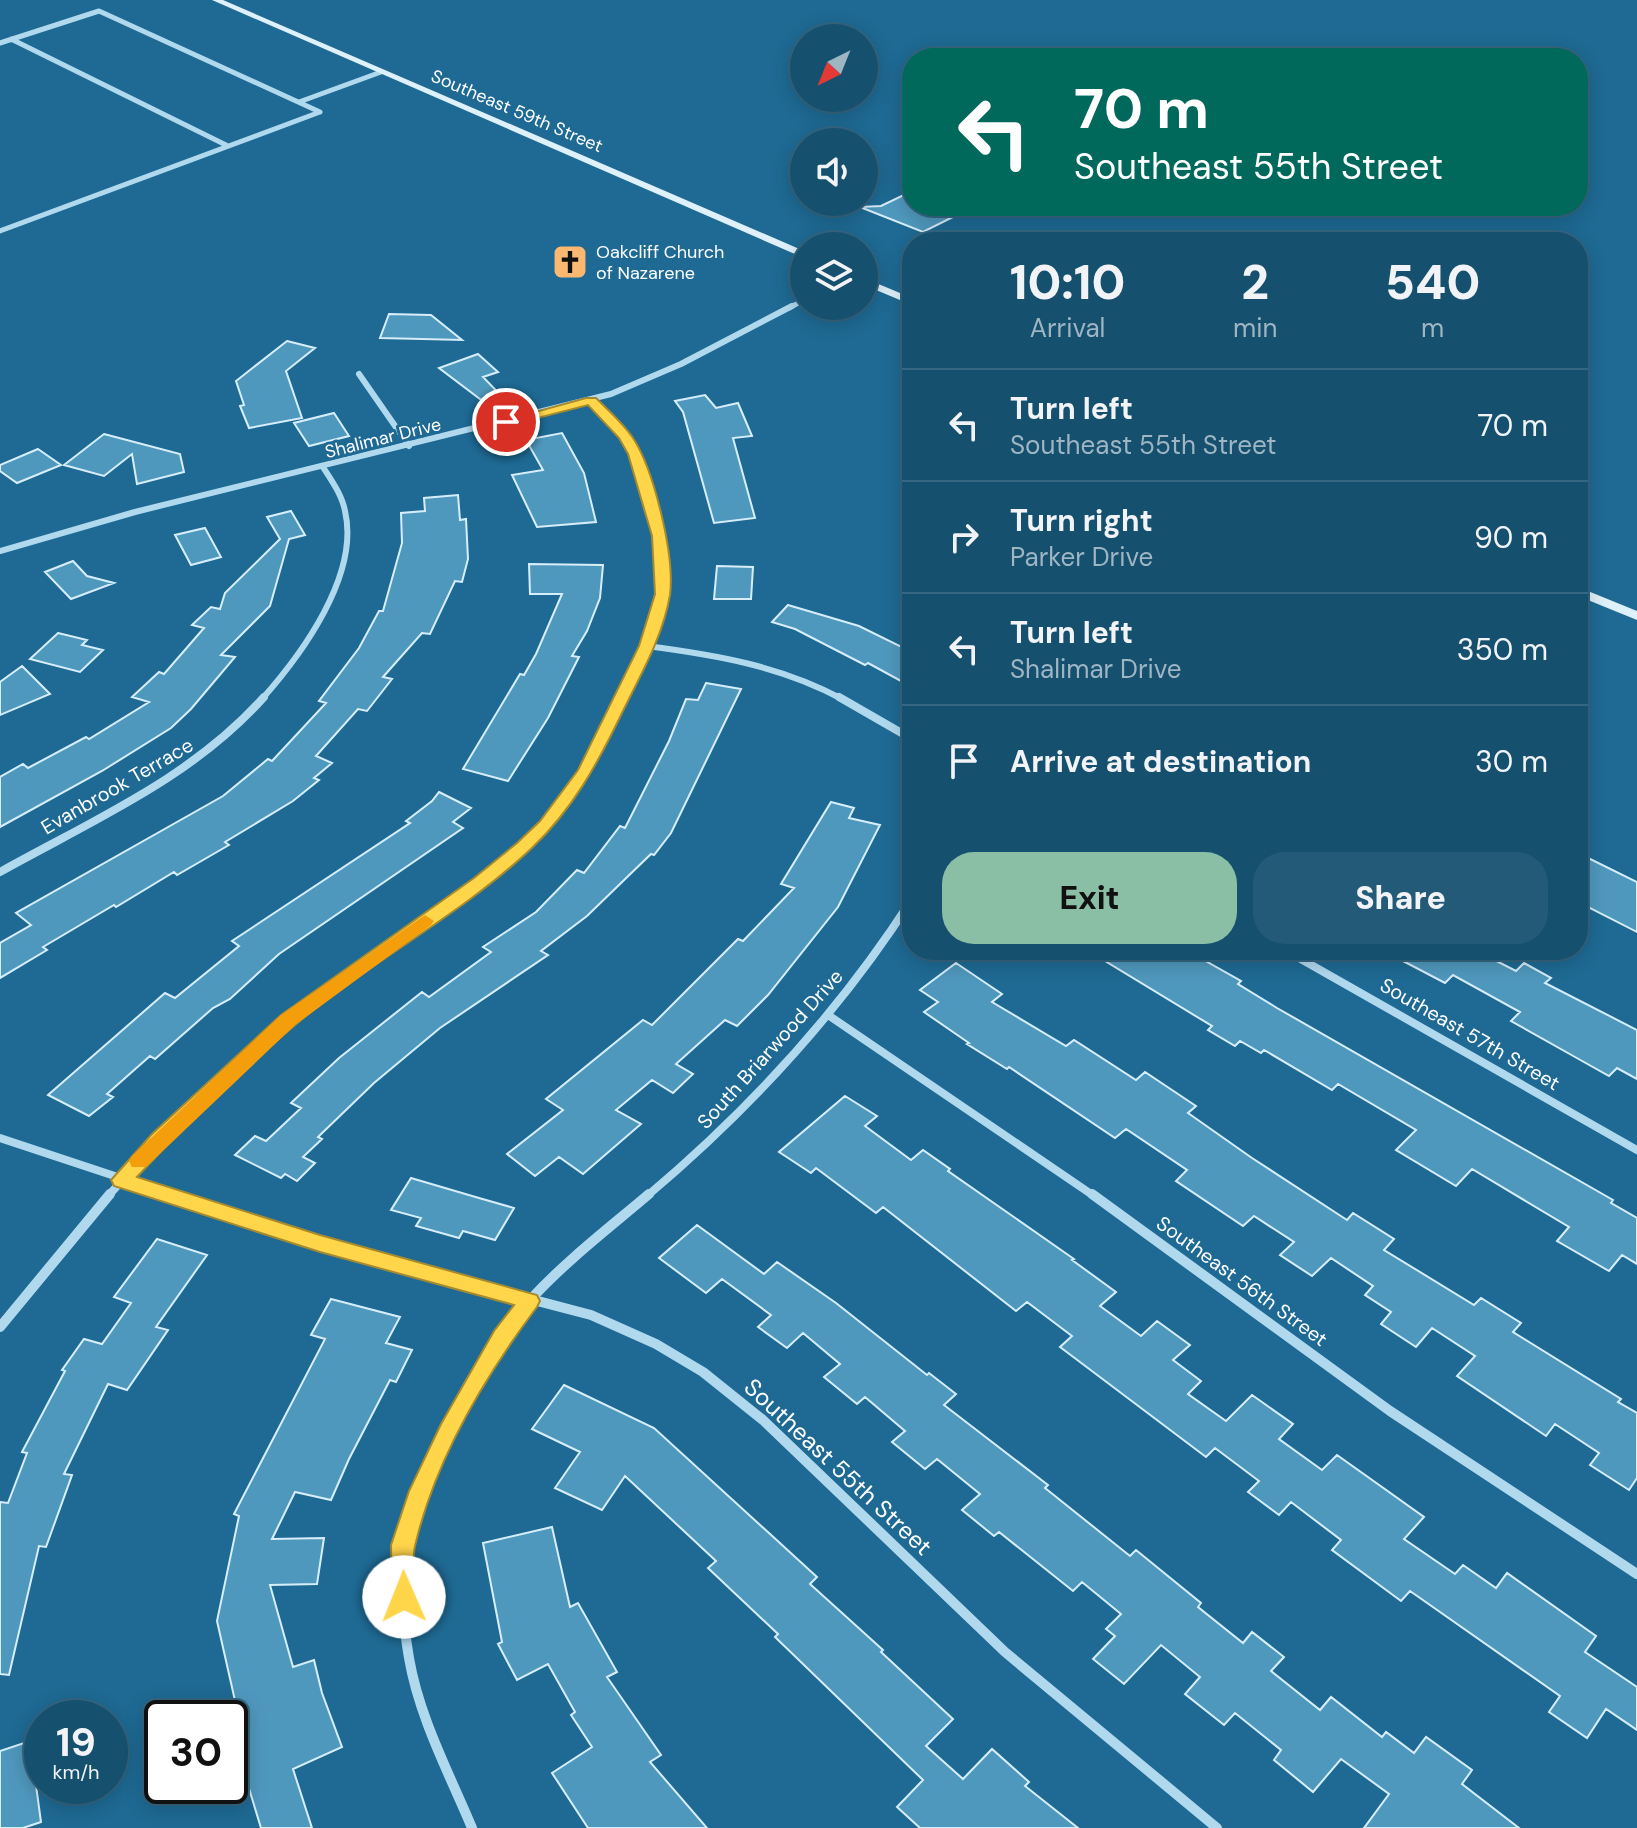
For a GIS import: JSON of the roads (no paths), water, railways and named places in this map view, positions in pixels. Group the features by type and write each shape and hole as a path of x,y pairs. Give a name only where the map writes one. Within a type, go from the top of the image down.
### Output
{"main road":[{"name":"Southeast 59th Street","path":"216,0 790,249"},
{"path":"878,287 902,298"},
{"path":"1588,595 1637,616"}],"street":[{"path":"0,43 99,11 320,112 0,231"},
{"path":"11,39 228,146"},
{"path":"299,102 381,72"},
{"name":"Shalimar Drive","path":"0,551 135,512 591,400 657,377 790,307"},
{"path":"359,374 409,446"},
{"path":"0,1327 121,1180 159,1140 288,1020 499,868 546,825 586,772 647,646 662,594 659,536 635,454 625,436 591,400"},
{"name":"Evanbrook Terrace","path":"0,872 197,759 238,725 292,661 334,590 344,562 347,519 339,492 323,467"},
{"path":"647,646 715,655 781,671 829,692 902,733"},
{"name":"South Briarwood Drive","path":"472,1828 422,1707 409,1661 404,1623 403,1545 421,1491 449,1430 502,1337 529,1301 561,1268 703,1149 756,1097 872,961 902,914"},
{"name":"Southeast 57th Street","path":"1303,960 1637,1150"},
{"name":"Southeast 56th Street","path":"828,1015 1090,1193 1390,1411 1637,1574"},
{"name":"Southeast 55th Street","path":"0,1138 320,1244 591,1315 656,1344 703,1372 763,1420 1005,1652 1217,1828"}],"place":[{"name":"Oakcliff Church of Nazarene","path":"570,262"}]}
